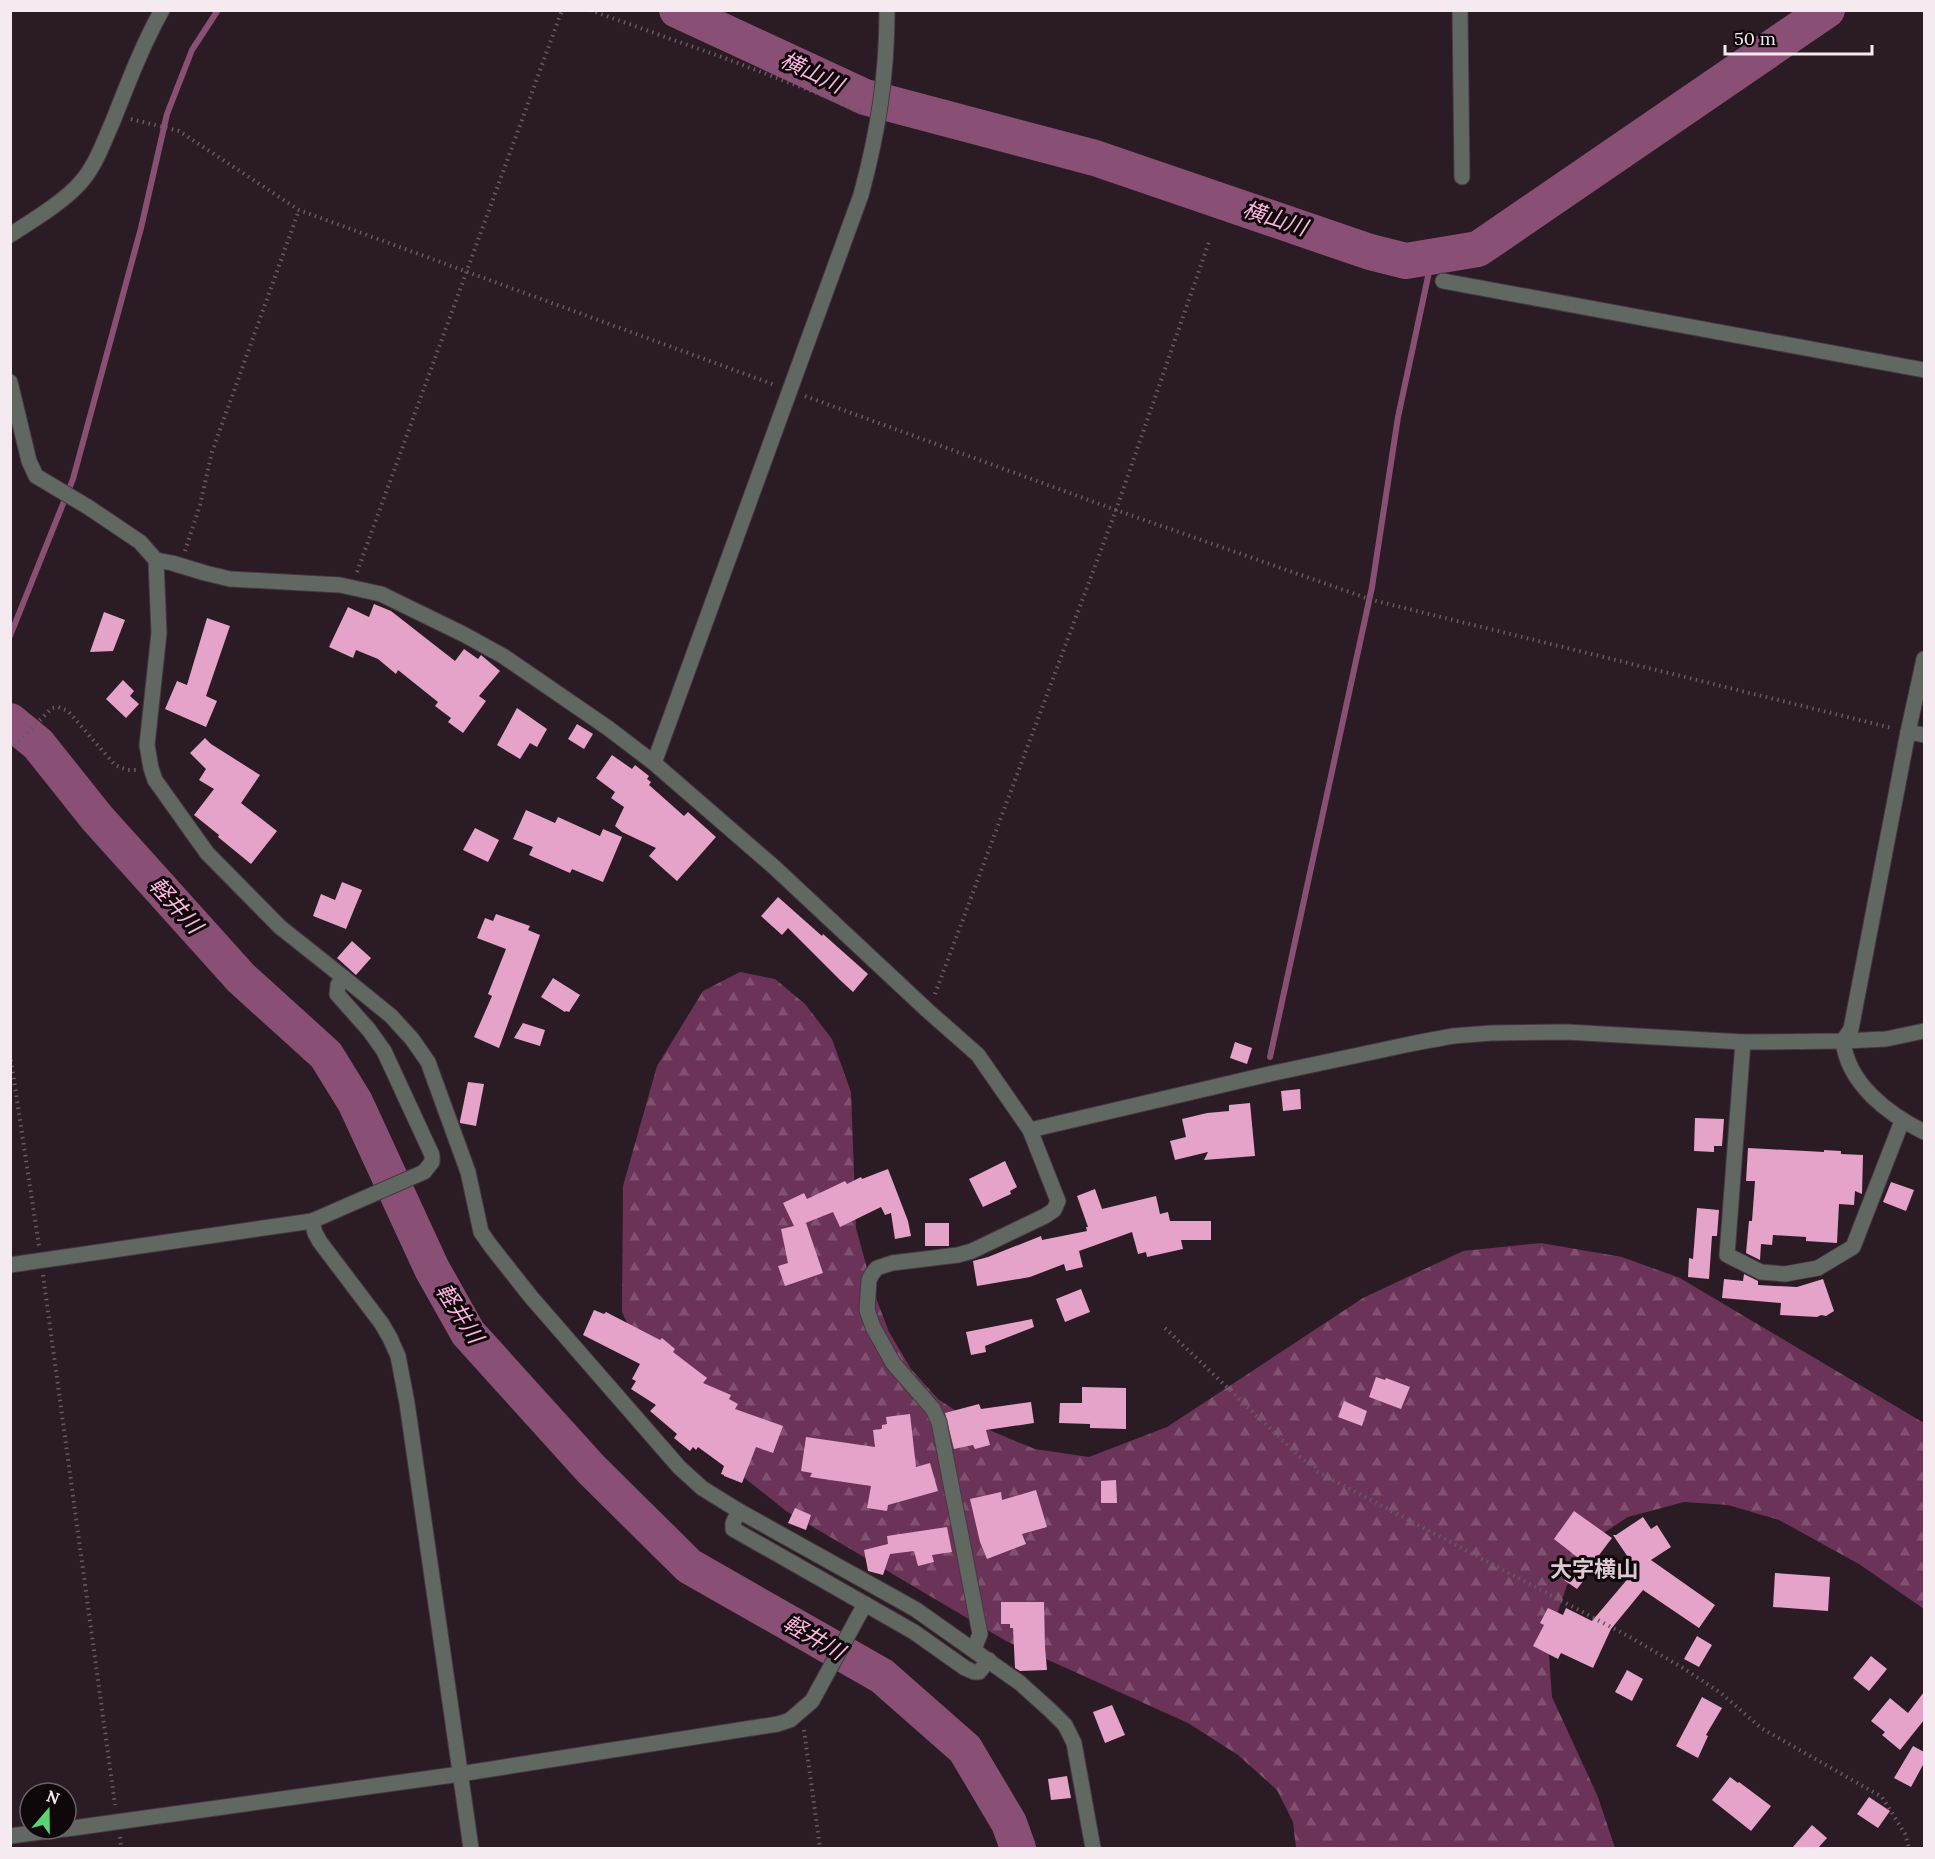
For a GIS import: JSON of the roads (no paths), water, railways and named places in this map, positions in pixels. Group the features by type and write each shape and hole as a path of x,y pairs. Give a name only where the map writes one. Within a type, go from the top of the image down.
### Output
{"street":[{"path":"10,235 65,197 80,184 90,171 147,37 162,10"},
{"path":"654,763 861,195 879,119 884,86 887,10"},
{"path":"1460,10 1462,177"},
{"path":"1443,281 1924,370"},
{"path":"10,382 28,461 36,476 140,542 156,560 230,579 303,582 351,587 381,594 494,650 608,728 654,763 774,867 978,1055 1030,1130 1058,1201 1054,1210 1045,1216 972,1251 958,1255 892,1263 877,1268 869,1280 867,1310 873,1327 893,1363 933,1408 939,1422 979,1625 980,1634 974,1649"},
{"path":"156,560 159,633 147,745 155,780 207,853 280,927 391,1016 412,1039 428,1062 468,1172 481,1232 490,1245 531,1297 679,1467 702,1488 915,1609 1020,1683 1065,1725 1074,1743 1093,1848"},
{"path":"1924,659 1851,1029 1843,1041 1844,1055 1856,1077 1883,1106 1902,1121 1924,1132"},
{"path":"1908,732 1924,735"},
{"path":"10,1265 312,1221 424,1172 432,1162 432,1155 384,1051 369,1030 336,994 343,977"},
{"path":"1030,1130 1276,1072 1453,1036 1567,1032 1743,1042 1843,1041 1886,1039 1924,1031"},
{"path":"1743,1042 1728,1255 1761,1272 1785,1274 1818,1268 1853,1247 1902,1121"},
{"path":"312,1221 320,1242 382,1324 398,1356 407,1403 471,1848"},
{"path":"739,1511 733,1523 733,1529 914,1632 964,1668 979,1672 989,1660"},
{"path":"78,1827 460,1774 767,1726 790,1720 812,1701 865,1604"}],"waterway":[{"path":"10,636 73,479 141,228 167,114 192,50 218,10"},
{"name":"横山川","path":"677,10 865,97 1095,158 1370,252 1406,261 1478,249 1827,10"},
{"path":"1270,1057 1372,587 1398,417 1432,258"},
{"name":"軽井川","path":"10,721 38,744 97,818 241,978 326,1055 355,1102 432,1269 468,1333 591,1469 689,1566 882,1676 965,1749 1009,1823 1018,1848"}],"district":[{"name":"大字横山","path":"1594,1569"}]}
